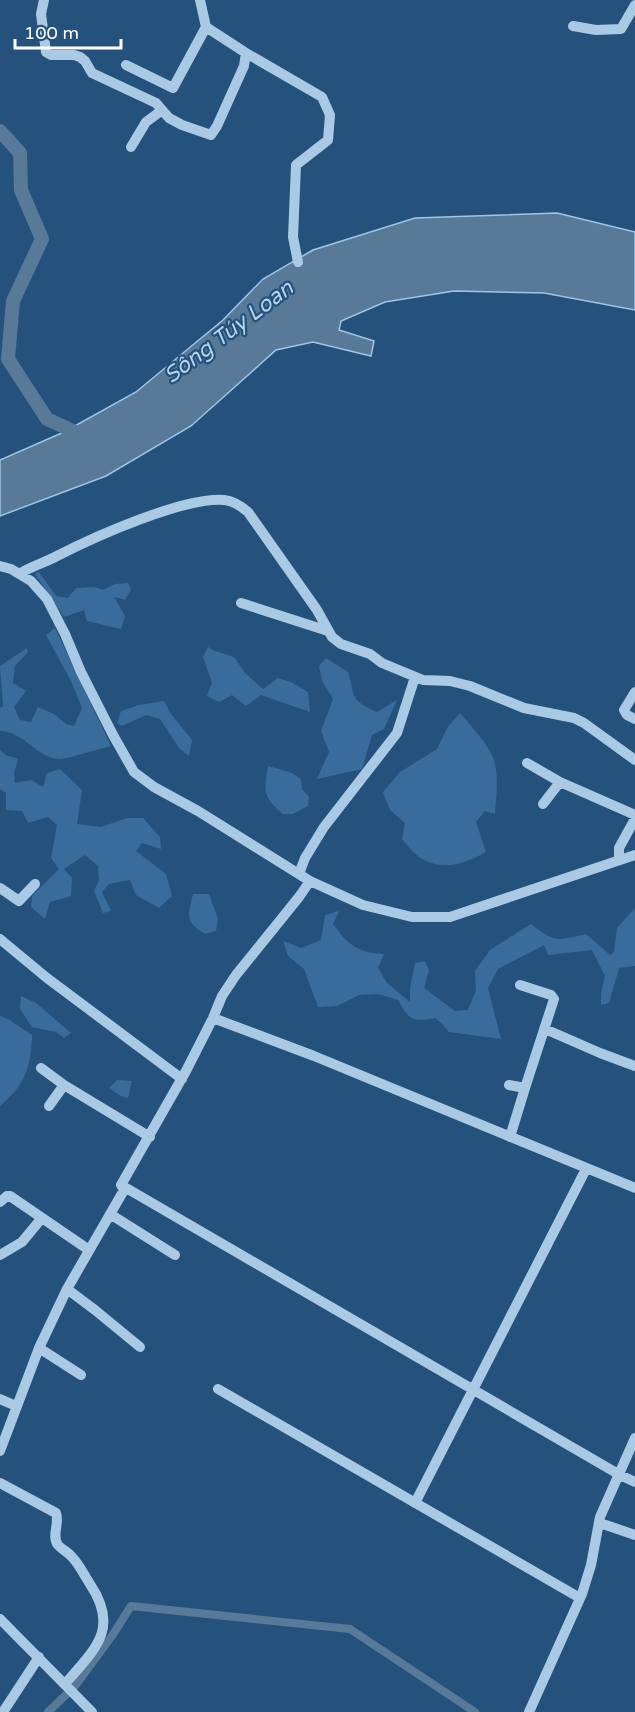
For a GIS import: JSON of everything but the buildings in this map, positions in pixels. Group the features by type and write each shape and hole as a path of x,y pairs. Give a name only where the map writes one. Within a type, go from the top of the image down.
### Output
{"street":[{"path":"44,0 41,14 46,52 51,55 80,57 92,73 156,103 161,111 182,125 211,135 243,66 246,53"},
{"path":"126,65 173,88 206,27 200,0"},
{"path":"573,26 596,30 621,29 635,5"},
{"path":"206,27 322,97 330,115 328,140 296,165 293,237 298,262"},
{"path":"131,147 146,122 161,111"},
{"path":"19,574 33,565 48,561 76,546 158,513 205,502 226,500 235,502 248,512 317,610 328,631 341,644 370,654 381,663 415,677 433,682 450,681 470,686 524,708 574,718 635,760"},
{"path":"0,566 31,581 46,599 65,634 112,735 134,772 154,787 198,811 310,881 363,905 386,912 412,917 450,917 635,855"},
{"path":"241,603 328,631"},
{"path":"299,874 305,858 324,827 397,734 415,677"},
{"path":"635,692 624,710 627,715 635,719"},
{"path":"527,763 635,819 619,848 617,854 619,860"},
{"path":"543,804 560,782"},
{"path":"121,1185 182,1079 222,996 310,881"},
{"path":"1,891 19,901 35,884"},
{"path":"0,939 47,978 182,1079"},
{"path":"510,1137 554,997 520,984"},
{"path":"213,1018 314,1056 635,1187"},
{"path":"545,1029 635,1066"},
{"path":"41,1068 64,1085 150,1137"},
{"path":"509,1084 525,1088"},
{"path":"50,1106 64,1085"},
{"path":"415,1503 586,1168"},
{"path":"0,1451 39,1348 67,1289 124,1190 121,1185"},
{"path":"121,1185 635,1482"},
{"path":"0,1201 10,1196 89,1250"},
{"path":"110,1214 175,1255"},
{"path":"0,1255 22,1242 41,1219"},
{"path":"67,1289 140,1347"},
{"path":"39,1348 81,1375"},
{"path":"218,1389 580,1598"},
{"path":"0,1399 16,1406"},
{"path":"529,1712 580,1598 591,1565 600,1517 635,1438"},
{"path":"0,1483 56,1513 58,1545 73,1557 103,1606 105,1620 97,1643 69,1688"},
{"path":"600,1523 635,1535"},
{"path":"0,1619 92,1712"},
{"path":"3,1712 39,1657"}],"shaded area":[{"path":"39,572 56,596 68,598 76,588 95,587 103,590 115,584 128,583 131,590 125,600 114,597 125,616 121,629 87,621 84,610 64,617 35,574"},
{"path":"55,628 111,746 60,759 44,755 16,735 0,731 0,708 3,706 0,666 27,648 28,652 15,666 13,683 26,691 14,707 20,720 31,722 38,707 54,714 66,724 74,726 82,708 72,683 46,635"},
{"path":"208,647 234,657 245,673 263,689 278,678 291,682 308,692 310,712 261,695 246,706 232,695 219,702 207,696 212,683 203,657"},
{"path":"326,658 348,672 355,696 361,704 377,712 397,700 384,729 372,735 362,769 317,779 329,752 321,731 333,699 322,681 319,666"},
{"path":"164,701 171,714 192,740 189,756 179,748 160,719 146,715 122,726 117,723 121,711"},
{"path":"460,713 484,741 494,760 497,780 495,814 485,811 476,822 486,852 453,865 436,864 419,857 402,839 405,823 390,810 383,792 400,772 437,749 447,728"},
{"path":"0,750 18,759 14,774 15,783 31,780 43,787 47,773 60,769 82,790 77,824 101,827 127,818 143,818 160,837 161,849 142,843 136,851 166,874 172,896 159,908 136,895 130,880 109,884 102,892 111,911 103,913 94,891 99,880 98,866 85,855 64,869 72,878 71,896 50,902 45,919 31,907 32,896 59,869 51,858 57,825 48,817 28,823 22,811 6,810 6,793 0,789"},
{"path":"268,766 292,773 301,779 302,789 309,797 308,806 293,814 283,814 271,803 265,788"},
{"path":"193,894 209,894 218,919 216,931 205,934 191,921 189,913"},
{"path":"635,908 635,966 619,968 609,1003 601,1005 605,976 592,950 548,955 544,945 498,969 488,988 501,1039 449,1032 436,1018 417,1020 412,1018 398,1000 378,994 359,995 337,1006 318,1007 304,969 288,956 283,941 301,948 321,940 325,915 339,911 333,924 338,931 360,950 384,954 378,968 387,983 410,1002 415,963 425,961 429,970 424,988 455,1011 468,1010 476,990 475,971 490,950 531,924 546,935 557,939 586,934 610,955 614,952 617,928"},
{"path":"21,996 36,1003 71,1033 64,1038 56,1032 32,1027 20,1009"},
{"path":"0,1016 32,1035 30,1057 25,1075 15,1091 0,1106"},
{"path":"117,1080 132,1081 128,1098 109,1088"}],"water":[{"name":"Sông Túy Loan","path":"557,213 635,232 635,310 544,293 454,291 385,302 341,321 339,330 374,341 371,356 313,342 276,350 191,426 106,476 0,516 0,460 64,432 136,392 223,320 263,279 313,250 415,218"}],"waterway":[{"path":"0,131 20,153 21,190 42,239 13,301 8,359 47,419 86,437"},
{"path":"73,1689 131,1606 350,1629 475,1712"},
{"path":"48,1712 69,1692"}]}
